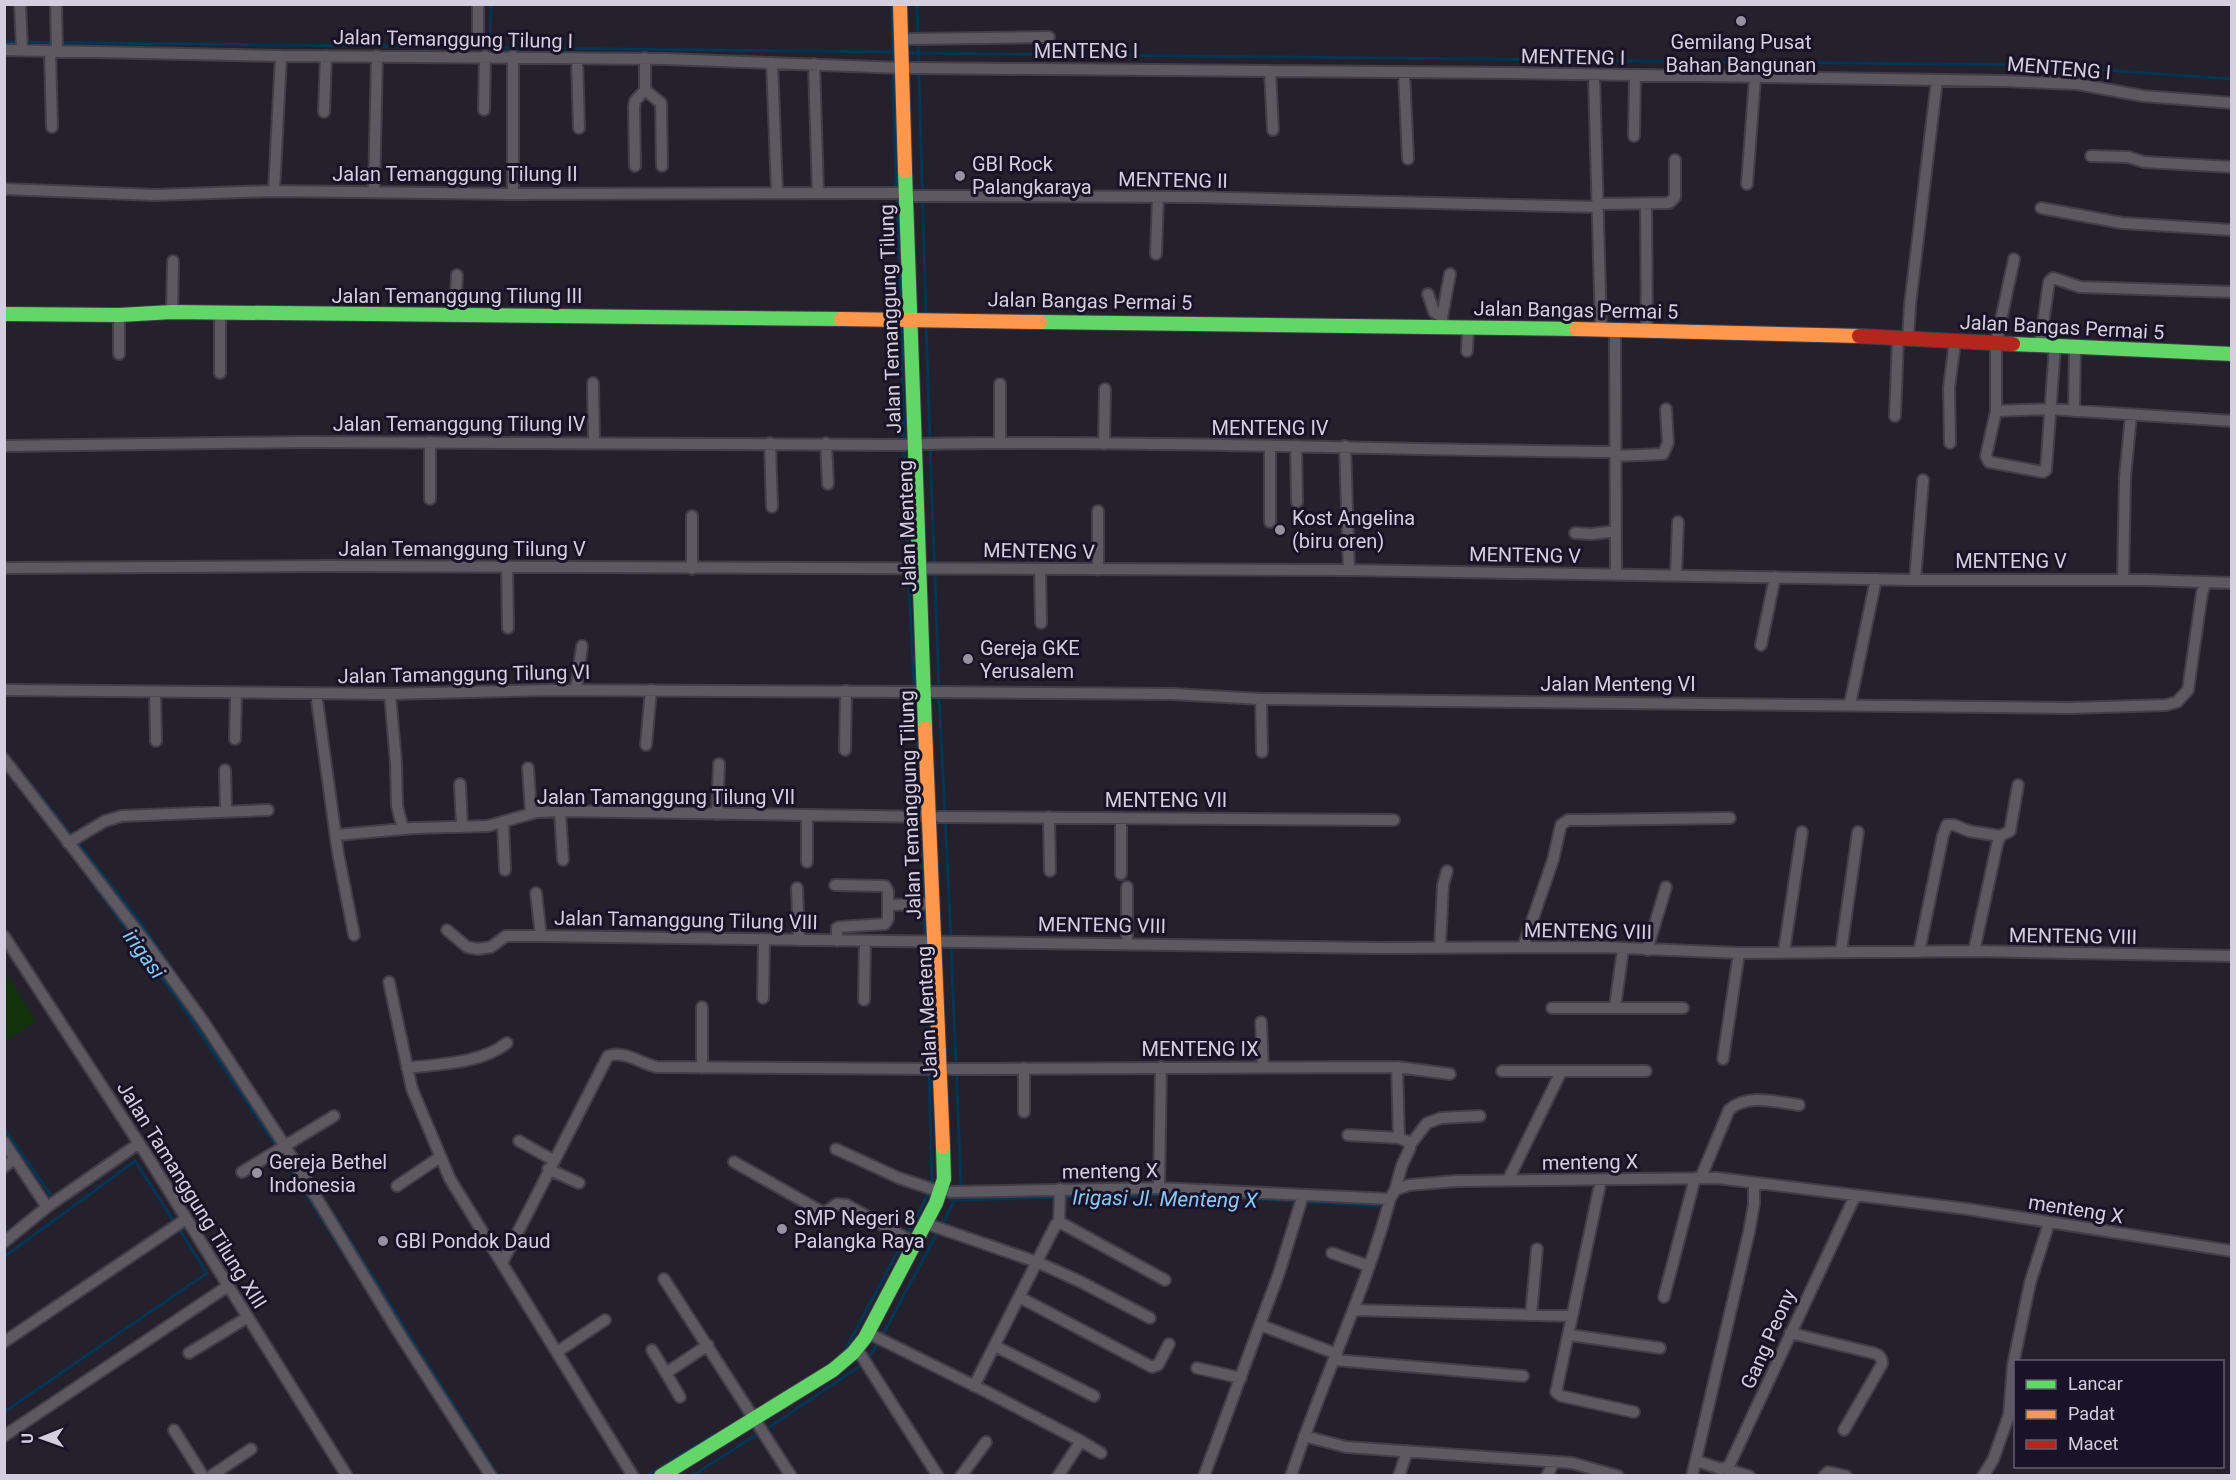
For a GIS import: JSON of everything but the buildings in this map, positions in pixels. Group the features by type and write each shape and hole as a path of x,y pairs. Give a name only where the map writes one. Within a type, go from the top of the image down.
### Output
{"street":[{"path":"20,4 21,45"},
{"path":"52,126 56,4"},
{"path":"478,4 478,33"},
{"name":"Jalan Temanggung Tilung","path":"900,4 907,41"},
{"name":"Jalan Temanggung Tilung","path":"661,1476 757,1422 833,1370 853,1353 868,1333 915,1243 946,1192 945,1069 939,942 933,904 935,817 923,568 910,194 907,65 909,4"},
{"path":"907,41 1049,37"},
{"name":"Jalan Temanggung Tilung I","path":"4,50 21,45 281,56 513,56 907,65"},
{"path":"274,190 281,56"},
{"path":"324,112 326,56"},
{"path":"374,192 377,56"},
{"path":"484,110 485,56"},
{"path":"513,56 513,194"},
{"path":"636,166 634,107 635,101 645,90 645,58"},
{"path":"578,59 579,128"},
{"path":"772,63 777,192"},
{"path":"814,64 818,193"},
{"name":"MENTENG I","path":"907,65 2077,84 2143,96 2232,103"},
{"path":"1270,71 1273,130"},
{"path":"1404,72 1408,159"},
{"path":"1594,75 1598,205 1615,454 1616,574"},
{"path":"1634,136 1635,76"},
{"path":"1747,184 1755,78"},
{"path":"1895,416 1937,80"},
{"path":"645,90 661,103 662,166"},
{"path":"2091,156 2128,157 2144,162 2232,166"},
{"name":"MENTENG II","path":"910,194 1431,204 1669,203 1675,197 1675,160"},
{"name":"Jalan Temanggung Tilung II","path":"4,189 156,195 274,190 513,194 777,192 910,194"},
{"path":"1156,254 1158,197"},
{"path":"1646,204 1647,331"},
{"path":"2041,208 2122,223 2232,230"},
{"path":"2014,259 1996,343 1996,411 1986,459 1993,464 2043,472 2047,467 2055,346"},
{"path":"172,312 173,261"},
{"path":"1443,321 1450,274"},
{"path":"455,316 457,275"},
{"path":"2040,345 2049,282 2053,278 2080,287 2232,292"},
{"path":"1428,294 1434,312 1443,321"},
{"name":"Jalan Temanggung Tilung III","path":"4,314 119,315 172,312 915,321"},
{"path":"220,314 220,373"},
{"path":"119,315 119,354"},
{"name":"Jalan Bangas Permai 5","path":"915,321 1443,321 1468,327 1813,334 2232,354"},
{"path":"1467,351 1468,327"},
{"path":"1950,443 1949,388 1955,342"},
{"path":"2074,411 2075,347"},
{"path":"593,383 594,442"},
{"path":"999,443 1000,384"},
{"path":"1104,444 1106,389"},
{"name":"MENTENG IV","path":"919,444 1345,446 1663,454 1668,443 1666,409"},
{"path":"1996,411 2050,409 2232,421"},
{"path":"2123,580 2125,477 2131,415"},
{"path":"430,442 430,499"},
{"name":"Jalan Temanggung Tilung IV","path":"4,446 430,442 919,444"},
{"path":"770,443 772,507"},
{"path":"826,443 828,484"},
{"path":"1270,446 1270,522"},
{"path":"1296,446 1297,502"},
{"path":"1345,446 1349,570"},
{"path":"1915,580 1923,480"},
{"path":"1098,511 1098,570"},
{"path":"692,516 692,568"},
{"path":"1676,575 1678,522"},
{"path":"1575,533 1592,534 1616,531"},
{"path":"507,567 508,628"},
{"name":"Jalan Temanggung Tilung V","path":"4,568 923,568"},
{"name":"MENTENG V","path":"923,568 1349,570 2232,583"},
{"path":"1040,569 1041,623"},
{"path":"1761,645 1775,577"},
{"path":"1850,704 1876,579"},
{"name":"Jalan Menteng VI","path":"928,692 1173,694 1261,699 2070,708 2172,704 2185,695 2190,683 2202,593 2206,582"},
{"path":"576,690 582,645"},
{"name":"Jalan Tamanggung Tilung VI","path":"4,690 390,694 576,690 928,692"},
{"path":"646,745 651,690"},
{"path":"845,750 846,691"},
{"path":"155,692 156,741"},
{"path":"235,739 236,693"},
{"path":"316,693 354,935"},
{"path":"390,694 397,806 403,829"},
{"path":"1261,699 1262,753"},
{"path":"4,759 147,944 203,1021 285,1146 397,1330 491,1476"},
{"path":"717,814 719,764"},
{"path":"528,768 531,813"},
{"path":"225,770 226,811"},
{"path":"460,784 462,827"},
{"path":"1918,952 1947,825 2000,837 2010,831 2018,785"},
{"path":"69,843 105,821 122,816 268,810"},
{"path":"560,811 563,860"},
{"name":"Jalan Tamanggung Tilung VII","path":"337,835 403,829 488,826 531,813 560,811 935,817"},
{"path":"807,816 807,862"},
{"name":"MENTENG VII","path":"935,817 1394,820"},
{"name":"Jalan Menteng","path":"935,817 939,942"},
{"path":"1049,817 1050,871"},
{"path":"1121,818 1121,874"},
{"path":"1523,947 1563,822 1568,820 1730,818"},
{"path":"503,822 505,870"},
{"path":"1784,951 1802,832"},
{"path":"1841,951 1857,832"},
{"path":"1974,951 2000,837"},
{"path":"1440,946 1443,885 1447,871"},
{"path":"835,885 885,886 888,891 888,919 885,924 838,927 837,941"},
{"path":"1127,887 1127,943"},
{"path":"1647,950 1666,887"},
{"path":"797,888 799,940"},
{"path":"536,893 541,936"},
{"path":"888,905 933,904"},
{"name":"Jalan Tamanggung Tilung VIII","path":"447,930 467,947 478,949 491,947 506,936 939,942"},
{"name":"Jalan Tamanggung Tilung XIII","path":"4,936 186,1219 347,1476"},
{"path":"763,998 764,940"},
{"path":"864,1000 865,941"},
{"name":"MENTENG VIII","path":"939,942 1380,948 1523,947 1740,953 1974,951 2232,956"},
{"path":"1615,1007 1623,949"},
{"path":"1723,1059 1740,953"},
{"path":"389,982 406,1068 415,1100 440,1157 454,1185 633,1476"},
{"path":"702,1007 702,1068"},
{"path":"1552,1008 1683,1008"},
{"path":"1261,1022 1263,1067"},
{"path":"406,1068 470,1059 497,1051 507,1043"},
{"name":"MENTENG IX","path":"551,1164 608,1056 621,1054 657,1067 945,1069 1397,1067 1450,1074"},
{"path":"1159,1188 1161,1067"},
{"path":"1397,1067 1399,1138"},
{"path":"1024,1068 1024,1112"},
{"path":"1502,1071 1646,1071"},
{"path":"1508,1180 1561,1072"},
{"path":"1664,1297 1698,1177 1729,1110 1736,1103 1756,1100 1799,1105"},
{"path":"242,1172 333,1116"},
{"path":"1291,1476 1304,1436 1355,1310 1410,1145 1427,1123 1441,1118 1480,1116"},
{"path":"1348,1135 1399,1138 1406,1140 1410,1145"},
{"path":"519,1141 579,1183"},
{"path":"4,1143 47,1208"},
{"path":"4,1242 47,1208 138,1144"},
{"name":"menteng X","path":"836,1149 899,1178 946,1192 1159,1188 1303,1195 1393,1195 1409,1185 1455,1181 1698,1177 1967,1209 2232,1251"},
{"path":"397,1186 440,1157"},
{"path":"4,1167 15,1158"},
{"path":"734,1162 824,1213 837,1204 847,1205 915,1243"},
{"path":"502,1263 551,1164"},
{"path":"1601,1180 1570,1335 1556,1389 1558,1394 1634,1412"},
{"path":"1692,1476 1749,1232 1754,1204 1754,1183"},
{"path":"1059,1223 1060,1190"},
{"path":"675,1476 757,1422 835,1377 861,1355 874,1336 933,1226 946,1192"},
{"path":"1204,1476 1260,1325 1303,1195"},
{"name":"Gang Peony","path":"1726,1469 1742,1440 1855,1196"},
{"path":"4,1342 186,1219"},
{"path":"974,1386 1054,1224 1059,1223 1165,1280"},
{"path":"2014,1360 2030,1283 2049,1223"},
{"path":"933,1226 1037,1262 1087,1284 1150,1318"},
{"path":"1531,1315 1537,1249"},
{"path":"1332,1253 1369,1266"},
{"path":"664,1279 791,1476"},
{"path":"4,1436 228,1286"},
{"path":"1019,1297 1152,1367 1158,1365 1169,1344"},
{"path":"1355,1310 1572,1316"},
{"path":"189,1353 248,1317"},
{"path":"557,1352 605,1320"},
{"path":"1260,1325 1336,1357 1523,1376"},
{"path":"1790,1333 1869,1352 1879,1355 1882,1359 1882,1364 1844,1430"},
{"path":"1570,1335 1660,1348"},
{"path":"874,1336 1101,1453"},
{"path":"666,1372 708,1345"},
{"path":"995,1346 1094,1396"},
{"path":"652,1350 680,1397"},
{"path":"861,1355 938,1476"},
{"path":"1983,1476 1993,1461 2009,1416 2014,1364"},
{"path":"1197,1368 1241,1378"},
{"path":"174,1430 203,1476"},
{"path":"1304,1436 1346,1447 1587,1465 1618,1476"},
{"path":"1058,1476 1081,1441"},
{"path":"961,1476 986,1443"},
{"path":"211,1476 251,1449"},
{"path":"1399,1476 1407,1451"},
{"path":"1696,1461 1749,1476"},
{"path":"1547,1476 1554,1462"},
{"path":"1824,1476 1828,1472 1846,1476"}],"green space":[{"path":"5,972 36,1021 4,1042"}],"waterway":[{"path":"490,48 491,4"},
{"path":"892,4 893,64"},
{"path":"917,4 918,36"},
{"path":"4,42 895,52"},
{"path":"918,42 926,315"},
{"path":"908,53 2034,65 2232,79"},
{"path":"893,70 896,190"},
{"path":"897,196 901,316"},
{"path":"926,324 930,441"},
{"path":"901,325 904,442"},
{"path":"930,447 939,689"},
{"path":"904,448 908,565"},
{"path":"908,571 921,813"},
{"path":"939,696 951,938"},
{"name":"irigasi","path":"4,751 72,836"},
{"path":"921,820 924,900"},
{"name":"irigasi","path":"77,842 141,923 184,987"},
{"name":"irigasi","path":"87,875 183,1007 277,1147"},
{"path":"924,907 929,1065"},
{"path":"951,945 961,1185 959,1190"},
{"path":"929,1072 932,1185"},
{"name":"irigasi","path":"259,1096 286,1139"},
{"path":"4,1128 50,1194"},
{"path":"4,1153 7,1157"},
{"path":"280,1153 357,1274"},
{"path":"296,1155 498,1476"},
{"path":"4,1257 135,1161 173,1220"},
{"path":"844,1352 930,1191"},
{"name":"Irigasi Jl. Menteng X","path":"952,1200 1170,1195 1298,1201"},
{"path":"765,1430 866,1362 957,1196"},
{"name":"Irigasi Jl. Menteng X","path":"1305,1202 1378,1206"},
{"path":"4,1234 18,1224"},
{"path":"4,1412 207,1273 179,1229"},
{"path":"692,1476 759,1433"},
{"path":"647,1476 715,1434"}],"traffic: fast":[{"path":"905,171 925,728"},
{"path":"4,314 119,315 172,312 841,319"},
{"path":"1040,322 1576,329"},
{"path":"2013,344 2232,354"},
{"path":"661,1476 833,1370 853,1353 865,1338 936,1203 944,1179 943,1147"}],"traffic: slow":[{"path":"900,4 905,171"},
{"path":"841,319 1040,322"},
{"path":"1576,329 1859,336"},
{"path":"925,728 943,1147"}],"traffic: jam":[{"path":"1859,336 2013,344"}],"place":[{"name":"Gemilang Pusat Bahan Bangunan","path":"1741,21"},
{"name":"GBI Rock Palangkaraya","path":"960,176"},
{"name":"Kost Angelina (biru oren)","path":"1280,530"},
{"name":"Gereja GKE Yerusalem","path":"968,659"},
{"name":"Gereja Bethel Indonesia","path":"257,1173"},
{"name":"SMP Negeri 8 Palangka Raya","path":"782,1229"},
{"name":"GBI Pondok Daud","path":"383,1241"}]}
